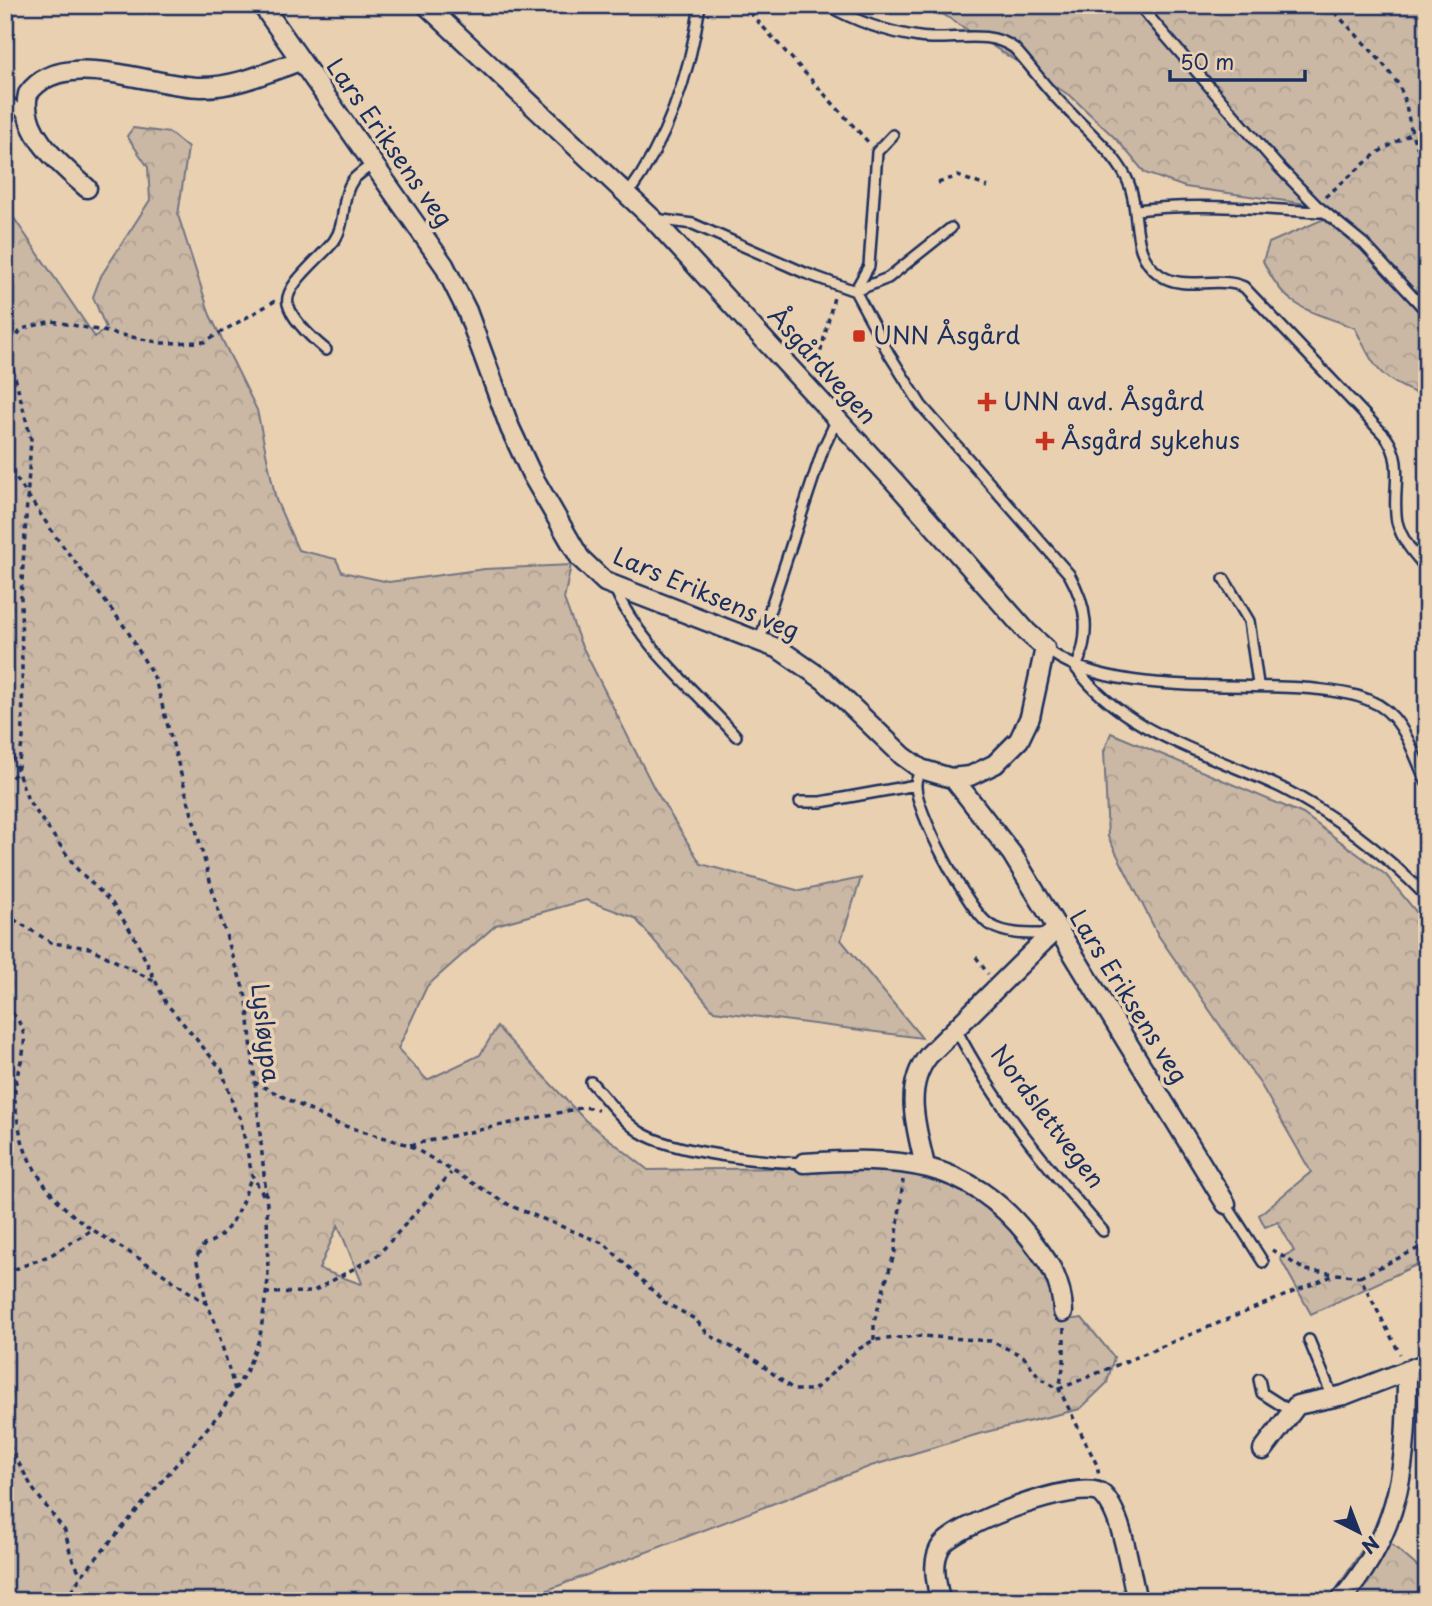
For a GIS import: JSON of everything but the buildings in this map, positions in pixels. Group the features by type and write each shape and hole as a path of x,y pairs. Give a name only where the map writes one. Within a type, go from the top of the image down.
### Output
{"street":[{"name":"Lars Eriksens veg","path":"262,5 421,229 457,289 510,428 565,534 587,567 614,586 760,640 799,661 824,680 918,777 953,778 1007,846 1054,932 1226,1204"},
{"name":"Åsgårdvegen","path":"426,5 653,219 837,419 1027,632 1045,648"},
{"path":"88,188 46,146 29,120 26,103 32,88 50,78 74,71 101,71 167,85 209,87 232,84 300,61"},
{"path":"953,778 970,776 995,764 1019,740 1030,717 1045,648"},
{"path":"925,1166 913,1107 915,1080 922,1063 1054,932"},
{"path":"804,1163 925,1166 951,1173 976,1186 1012,1216 1059,1277 1063,1312"},
{"path":"1263,1450 1297,1405 1333,1398 1427,1363"},
{"path":"1340,1601 1380,1540 1396,1496 1407,1447 1407,1370"},
{"path":"940,1601 936,1559 940,1547 955,1532 1071,1491 1086,1489 1102,1494 1119,1527 1137,1601"}],"lane":[{"path":"628,194 660,143 675,108 692,56 700,5"},
{"path":"827,5 866,23 919,37 982,37 1005,42 1119,167 1133,192 1137,210 1137,242 1156,271 1176,281 1222,280 1244,287 1391,444 1397,460 1398,525 1406,542 1427,569"},
{"path":"1139,5 1258,144 1316,205 1364,244 1427,312"},
{"path":"5,97 29,120"},
{"path":"855,291 869,266 877,152 893,135"},
{"path":"326,350 295,315 288,304 288,294 295,281 316,264 336,238 345,196 353,180 374,163"},
{"path":"1137,210 1198,204 1254,211 1325,212"},
{"path":"653,219 693,224 855,291 888,278 951,228"},
{"path":"855,291 889,355 921,405 1069,574 1078,591 1087,622 1086,639 1076,668"},
{"path":"760,640 822,449 837,419"},
{"path":"1224,579 1249,621 1258,684"},
{"path":"614,586 638,629 692,692 736,736"},
{"path":"1045,648 1060,661 1076,668 1110,676 1159,682 1258,684 1348,693 1381,706 1393,717 1427,783"},
{"path":"1076,668 1094,691 1137,723 1163,738 1262,779 1328,815 1388,857 1427,897"},
{"path":"800,802 821,802 918,777 919,802 943,861 987,923 1008,933 1054,932"},
{"name":"Nordslettvegen","path":"956,1029 996,1096 1064,1186 1103,1231"},
{"path":"591,1082 620,1115 641,1133 660,1141 768,1161 804,1163"},
{"path":"1226,1204 1263,1262"},
{"path":"1309,1340 1333,1398"},
{"path":"1259,1379 1262,1394 1290,1411"}],"path":[{"path":"743,5 877,152"},
{"path":"1328,5 1399,84 1408,108 1410,134 1427,160"},
{"path":"1316,205 1377,153 1410,134"},
{"path":"938,183 958,176 988,187"},
{"path":"812,392 837,285"},
{"path":"5,785 12,780 18,769 23,738 20,597 31,439 12,365 11,343 22,329 52,321 162,342 204,342 288,294"},
{"name":"Lysløypa","path":"5,462 55,537 127,631 155,679 218,910 243,983 266,1197 268,1266 260,1337 246,1372 220,1413 82,1576 65,1601"},
{"path":"5,737 28,800 49,834 77,869 112,903 134,936 166,1003 222,1070 236,1114 240,1117 252,1175 257,1189 266,1197"},
{"path":"5,914 52,943 90,948 156,981"},
{"path":"5,1006 20,1020 26,1039 15,1098 26,1154 52,1196 90,1231 135,1256 207,1304"},
{"path":"254,1082 335,1123 409,1145 451,1173 511,1206 605,1244 664,1302 695,1319 709,1335 754,1359 794,1390 814,1390 857,1350 874,1340 921,1336 991,1341 1023,1356 1040,1378 1059,1389 1097,1465 1102,1494"},
{"path":"409,1145 585,1107 620,1115"},
{"path":"874,1340 874,1322 895,1251 905,1164"},
{"path":"265,1293 312,1292 378,1255 451,1173"},
{"path":"235,1390 207,1304 197,1258 204,1245 217,1240 227,1231 252,1175"},
{"path":"5,1273 51,1255 90,1231"},
{"path":"1244,1232 1305,1270 1332,1276 1360,1277 1427,1244"},
{"path":"1059,1389 1332,1276"},
{"path":"1360,1277 1394,1338 1407,1370"},
{"path":"1059,1389 1064,1363 1063,1312"},
{"path":"5,1398 11,1407 6,1440 33,1489 65,1531 71,1556 82,1576"}],"green space":[{"path":"923,5 1427,5 1427,398 1398,385 1381,372 1355,328 1311,312 1290,299 1281,290 1263,261 1269,243 1322,220 1327,213 1314,205 1185,187 1145,173 1119,142 1072,97 941,13"},
{"path":"133,128 170,133 188,148 178,215 210,315 257,410 276,500 298,550 336,559 342,572 389,582 485,569 571,565 564,599 580,642 654,788 701,864 800,891 861,878 841,940 922,1038 714,1011 635,918 586,900 496,925 427,986 398,1049 427,1080 480,1055 497,1027 585,1120 648,1170 855,1167 921,1171 985,1198 1040,1262 1054,1303 1066,1320 1082,1318 1114,1357 1107,1383 1080,1409 982,1433 871,1466 519,1601 5,1601 5,205 95,337 106,328 93,297 101,276 150,200 148,167 127,136","holes":["338,1225 362,1283 319,1269"]},
{"path":"1111,733 1303,814 1386,875 1427,925 1427,1260 1311,1314 1280,1258 1294,1251 1278,1222 1265,1227 1259,1215 1311,1172 1261,1085 1158,935 1108,837 1104,751"},
{"path":"1375,1530 1427,1575 1427,1601 1343,1601 1336,1590"}],"place":[{"name":"UNN Åsgård","path":"859,336"},
{"name":"UNN avd. Åsgård","path":"987,402"},
{"name":"Åsgård sykehus","path":"1045,441"}]}
